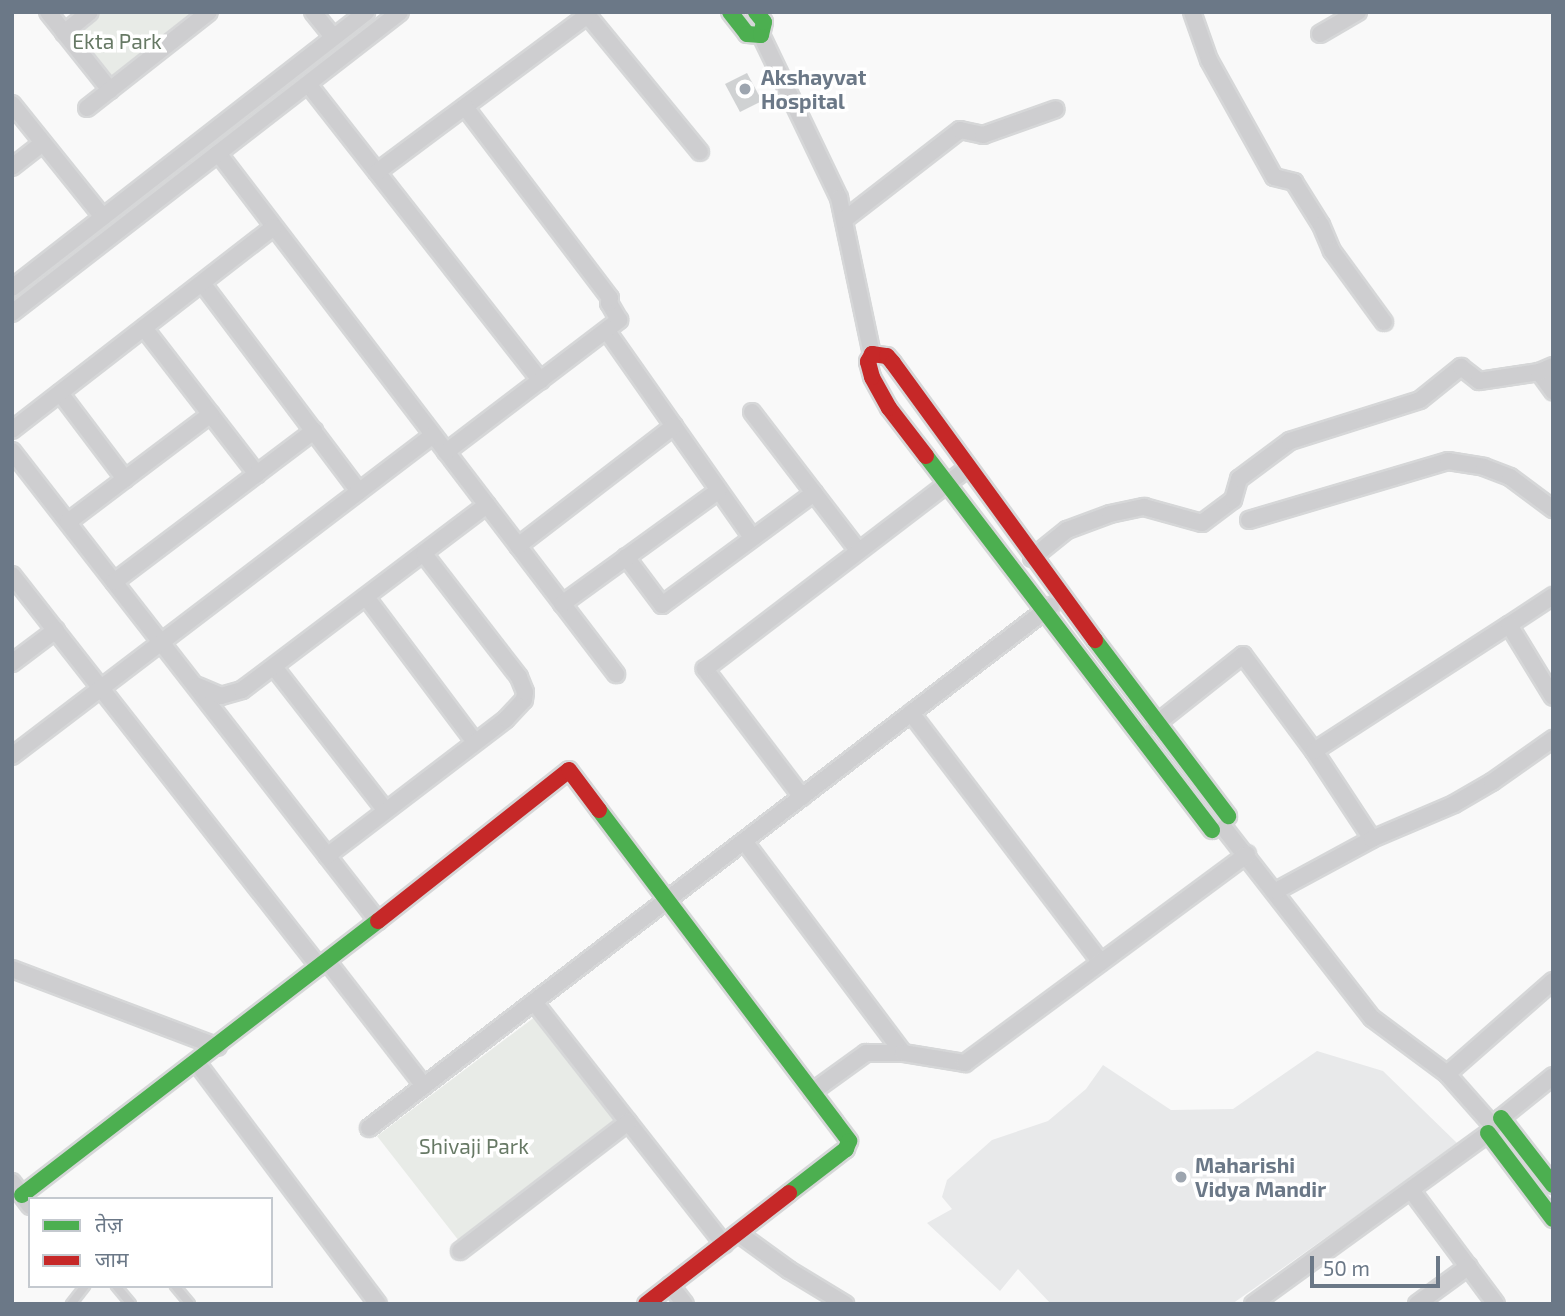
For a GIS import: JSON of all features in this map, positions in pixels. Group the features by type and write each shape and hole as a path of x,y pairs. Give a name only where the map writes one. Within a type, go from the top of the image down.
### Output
{"street":[{"path":"48,12 110,90"},
{"path":"64,33 90,12"},
{"path":"87,108 209,12"},
{"path":"313,12 333,37"},
{"path":"12,288 366,12"},
{"path":"12,313 400,12"},
{"path":"730,12 747,34 761,35"},
{"path":"756,12 764,23 761,35 839,198 872,354 868,362 872,377 889,408 1043,612 1247,854 1372,1018 1447,1074 1553,1185"},
{"path":"1192,12 1209,60 1274,177 1294,182 1321,225 1332,251 1384,322"},
{"path":"1320,34 1358,12"},
{"path":"377,172 587,14 700,152"},
{"path":"308,84 541,381"},
{"path":"12,104 103,217"},
{"path":"446,452 619,320 609,303 610,298 465,107"},
{"path":"844,220 960,130 983,135 1056,109"},
{"path":"12,167 43,143"},
{"path":"218,153 615,674"},
{"path":"12,430 274,227"},
{"path":"202,283 359,491"},
{"path":"144,328 257,474"},
{"path":"607,331 752,537"},
{"path":"872,354 887,356 894,363 967,469 1156,724 1222,825"},
{"path":"1032,558 1068,530 1110,514 1144,507 1202,523 1233,500 1240,479 1290,441 1420,400 1461,368 1479,382 1546,369 1553,391"},
{"path":"60,393 125,479"},
{"path":"752,412 858,551"},
{"path":"68,522 211,414"},
{"path":"518,546 674,426"},
{"path":"114,582 314,431"},
{"path":"12,756 433,435"},
{"path":"12,451 378,921"},
{"path":"1249,520 1448,460 1483,467 1510,477 1553,509"},
{"path":"802,797 705,669 967,469"},
{"path":"562,604 718,491"},
{"path":"626,557 662,605 814,493"},
{"path":"193,683 213,694 228,696 274,667 487,505"},
{"path":"327,856 521,706 525,692 519,677 424,554"},
{"path":"12,575 424,1086"},
{"path":"1314,751 1553,596"},
{"path":"366,597 475,742"},
{"path":"369,1128 1062,598"},
{"path":"1509,625 1553,697"},
{"path":"12,663 56,630"},
{"path":"1156,724 1243,655 1314,751 1372,839"},
{"path":"274,667 386,811"},
{"path":"911,713 1101,962"},
{"path":"1276,891 1372,839 1454,804 1492,782 1553,740"},
{"path":"21,1194 218,1047 569,771 849,1141 846,1149 646,1304"},
{"path":"744,841 903,1053"},
{"path":"812,1092 866,1053 903,1053 965,1063 1247,854"},
{"path":"12,969 218,1047"},
{"path":"1447,1074 1553,981"},
{"path":"534,1002 724,1244"},
{"path":"197,1063 378,1304"},
{"path":"1253,1304 1411,1190 1553,1076"},
{"path":"460,1251 628,1122"},
{"path":"1494,1126 1553,1219"},
{"path":"1411,1190 1496,1304"},
{"path":"738,1233 789,1270 845,1304"},
{"path":"1416,1304 1469,1266"},
{"path":"670,1284 685,1304"}],"lane":[{"path":"72,1303 84,1288"},
{"path":"118,1288 131,1304"},
{"path":"177,1288 190,1304"}],"shaded area":[{"name":"Maharishi Vidya Mandir","path":"1317,1051 1383,1071 1458,1144 1232,1304 1051,1304 1018,1269 1000,1291 927,1223 952,1209 942,1197 947,1180 992,1140 1048,1121 1086,1089 1103,1065 1171,1110 1233,1109"}],"green space":[{"name":"Ekta Park","path":"95,12 198,13 111,81 72,31"},
{"name":"Shivaji Park","path":"536,1016 617,1119 459,1241 377,1136"}],"building":[{"path":"747,73 762,101 740,112 725,84"}],"traffic: fast":[{"path":"730,12 747,34 761,35 764,22 756,12"},
{"path":"926,456 1212,830"},
{"path":"1095,640 1228,816"},
{"path":"599,810 849,1141 846,1149 789,1193"},
{"path":"22,1195 378,921"},
{"path":"1501,1118 1553,1185"},
{"path":"1488,1133 1553,1219"}],"traffic: jam":[{"path":"926,456 889,408 872,377 868,362 872,354 887,356 893,363 1095,640"},
{"path":"378,921 569,770 599,810"},
{"path":"646,1304 789,1193"}],"place":[{"name":"Akshayvat Hospital","path":"745,89"},
{"name":"Maharishi Vidya Mandir","path":"1181,1177"}]}
